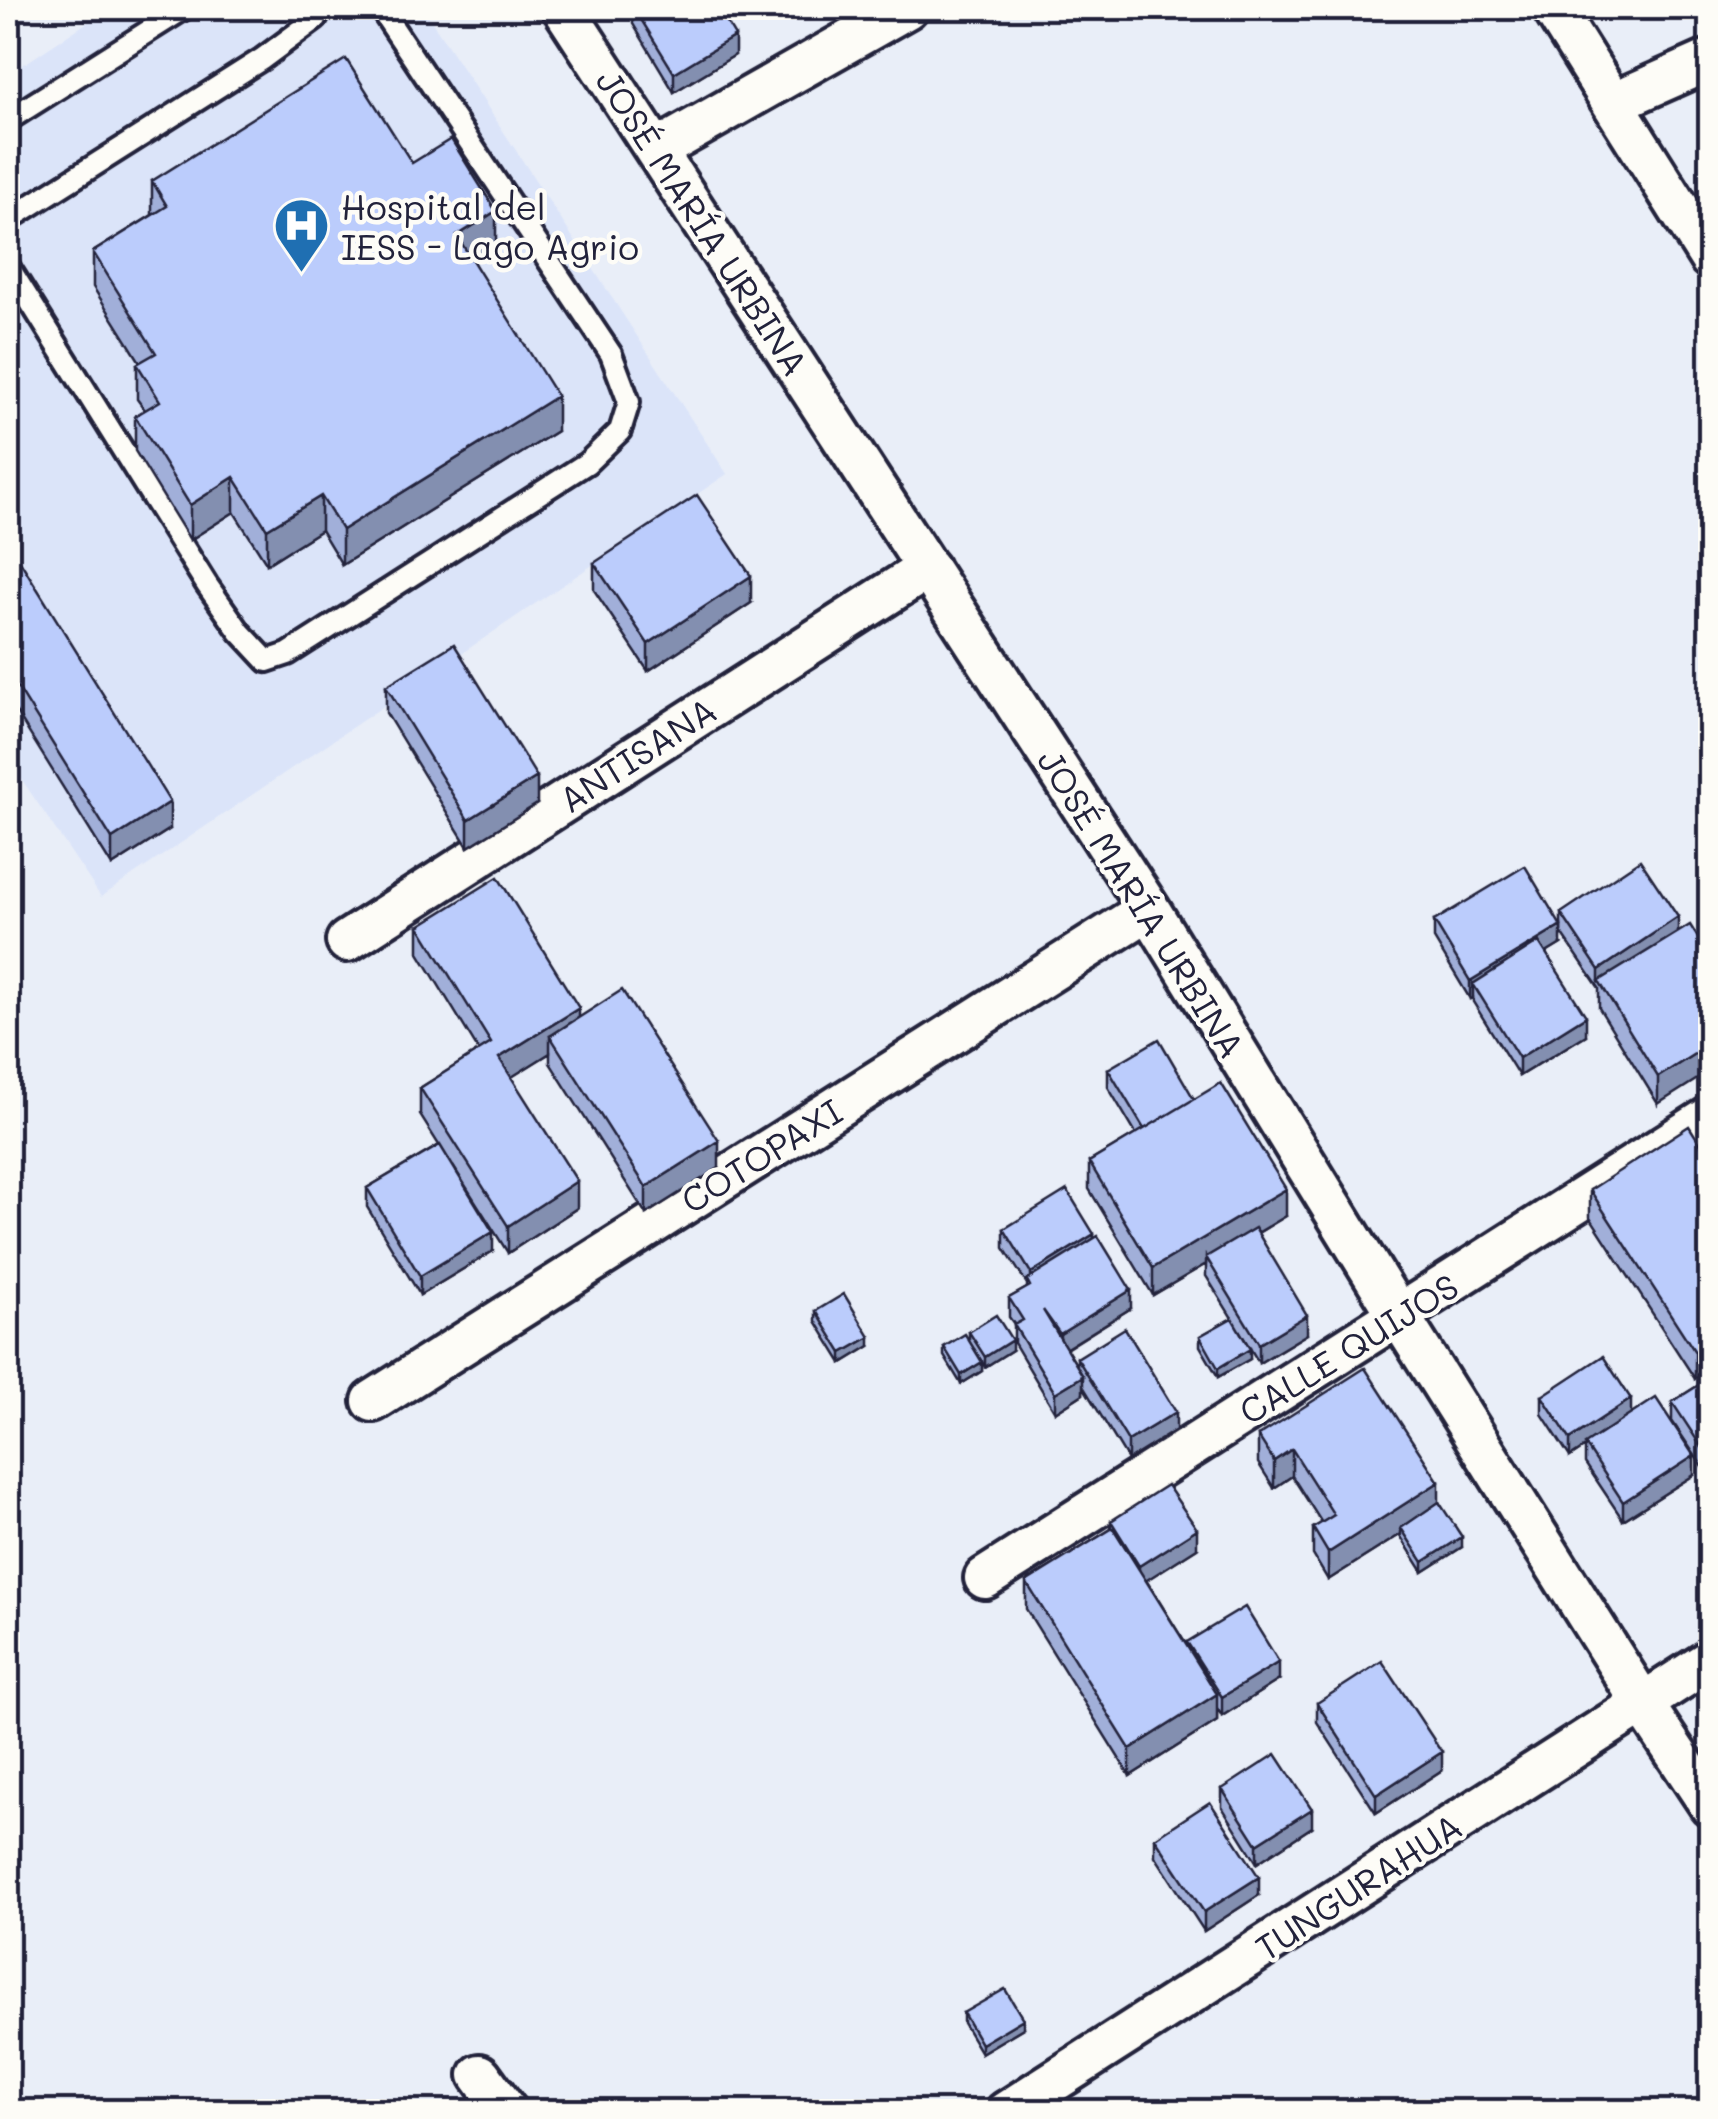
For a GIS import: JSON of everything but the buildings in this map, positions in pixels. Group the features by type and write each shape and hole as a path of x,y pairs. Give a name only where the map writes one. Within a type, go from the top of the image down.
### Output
{"street":[{"name":"JOSÉ MARÍA URBINA","path":"562,8 1150,909 1399,1316 1710,1805"},
{"path":"657,150 907,8"},
{"path":"1553,8 1710,258"},
{"path":"1615,102 1710,60"},
{"name":"ANTISANA","path":"347,941 928,568"},
{"name":"COTOPAXI","path":"372,1401 1150,909"},
{"name":"CALLE QUIJOS","path":"986,1578 1710,1117"},
{"name":"TUNGURAHUA","path":"1006,2112 1710,1660"},
{"path":"480,2074 507,2112"}],"lane":[{"path":"8,120 185,8"},
{"path":"8,220 262,59 316,18 318,8"},
{"path":"8,266 207,584 240,632 267,661 288,654 587,463 620,431 629,402 611,354 380,8"}],"shaded area":[{"name":"Hospital del IESS - Lago Agrio","path":"109,8 423,8 727,474 101,897 8,759 8,75"}],"place":[{"name":"Hospital del IESS - Lago Agrio","path":"302,275"}]}
